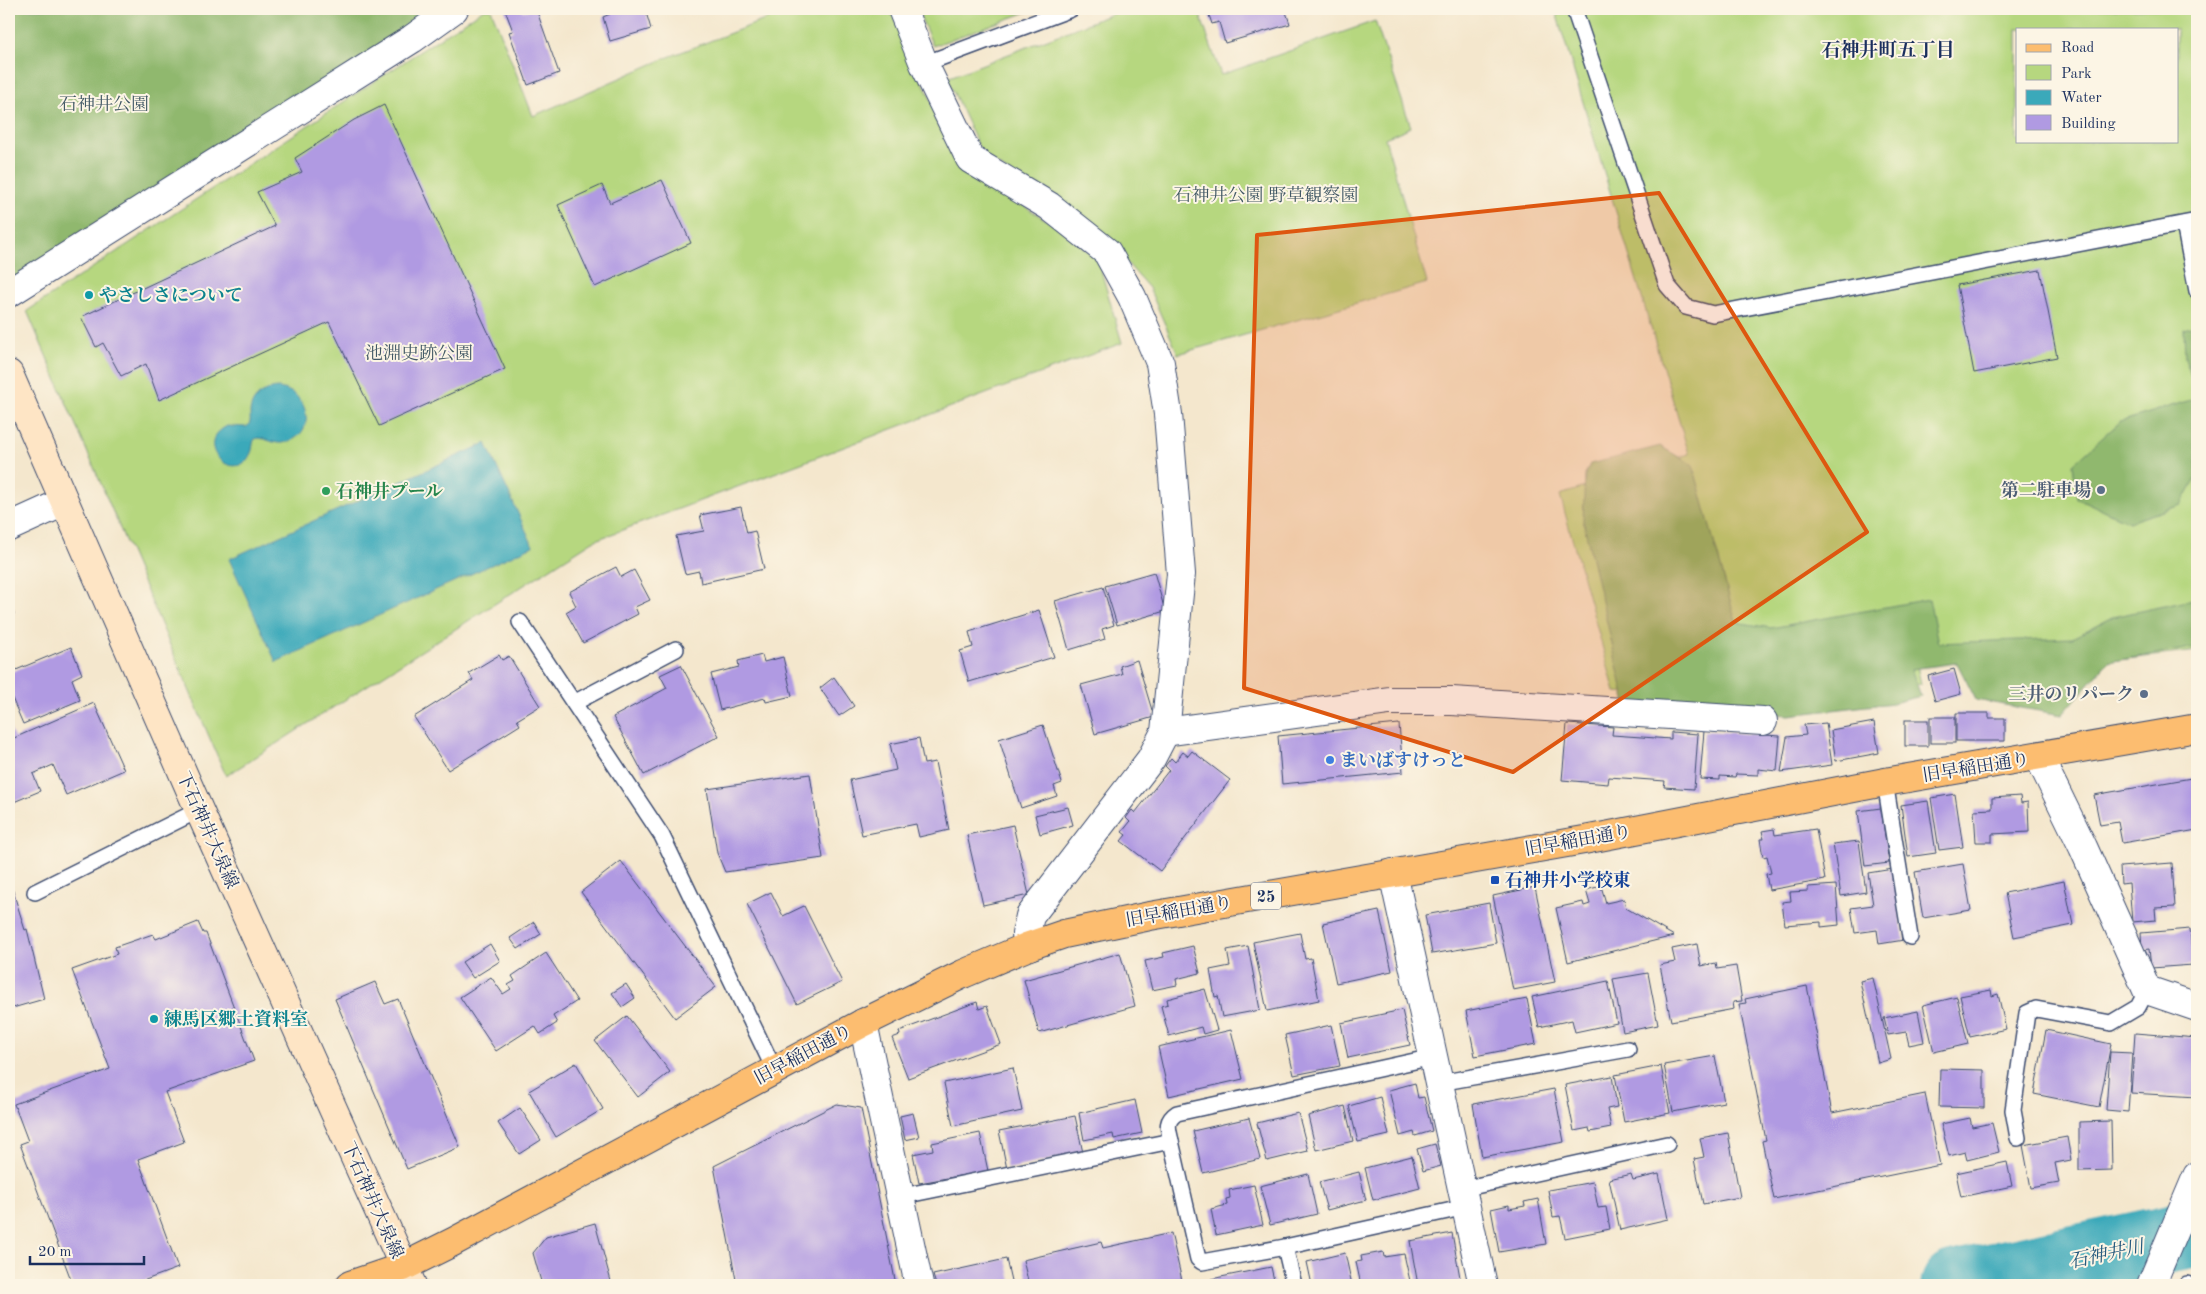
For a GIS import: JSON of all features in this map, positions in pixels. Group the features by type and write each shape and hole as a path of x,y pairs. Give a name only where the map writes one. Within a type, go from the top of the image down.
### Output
{"main road":[{"name":"下石神井大泉線","path":"9,374 407,1276"},
{"name":"旧早稲田通り","path":"350,1285 407,1276 774,1070 863,1023 963,974 1029,946 1064,934 1150,916 1584,840 1884,782 2039,757 2197,728"}],"street":[{"path":"9,293 395,49 454,9"},
{"path":"902,9 924,64 970,159 1049,206 1108,252 1132,297 1160,363 1168,414 1181,574 1165,732 1151,759 1030,916 1026,934 1029,946"},
{"path":"9,527 64,502"},
{"path":"1165,732 1389,701 1452,701 1763,721"},
{"path":"2039,757 2083,847 2147,990 2197,1007"},
{"path":"1393,874 1483,1285"},
{"path":"863,1023 898,1197 919,1285"},
{"path":"2154,1280 2196,1179"}],"lane":[{"path":"924,64 1071,9"},
{"path":"1574,9 1667,285 1686,307 1713,314 2190,223 2197,291"},
{"path":"520,622 662,836 774,1070"},
{"path":"574,703 676,649"},
{"path":"1884,782 1910,937"},
{"path":"35,892 200,810"},
{"path":"2018,1138 2013,1110 2027,1013 2036,1009 2111,1023 2138,1007 2147,990"},
{"path":"1628,1049 1436,1070 1177,1113 1170,1118 1167,1124 1198,1259 1206,1262 1285,1247 1667,1144"},
{"path":"898,1197 1171,1141"},
{"path":"1285,1247 1294,1285"}],"highlighted area":[{"path":"1659,193 1867,532 1513,772 1244,688 1257,235"}],"green space":[{"name":"石神井公園","path":"9,9 446,9 20,278 9,274"},
{"name":"池淵史跡公園","path":"484,9 491,9 533,116 666,58 793,9 890,9 961,166 1065,232 1098,260 1122,343 593,541 226,776 27,311"},
{"path":"917,9 1035,9 933,46"},
{"name":"石神井公園 野草観察園","path":"1125,9 1198,9 1221,75 1375,21 1411,127 1385,138 1427,283 1178,354 1149,288 1106,239 982,154 947,78"},
{"path":"1555,9 2197,9 2197,651 1970,677 1964,653 1916,662 1921,684 1763,702 1615,692 1560,495 1689,454"},
{"path":"2197,325 2197,394 2185,358 2184,329"},
{"path":"2197,398 2197,476 2181,505 2129,522 2077,498 2073,464 2120,422"},
{"path":"1660,446 1693,465 1736,622 1771,628 1929,599 1938,643 2072,638 2112,617 2197,599 2197,647 2108,662 2062,715 1976,700 1957,663 1911,669 1921,696 1893,703 1789,715 1626,704 1583,520 1585,474 1590,464"}],"water":[{"path":"277,388 288,390 302,403 306,412 303,430 297,437 283,443 257,438 254,440 250,455 243,463 235,466 226,464 219,459 214,451 213,443 217,434 227,426 246,427 249,425 251,408 255,399 267,391"},
{"path":"486,443 533,546 276,662 229,559"}],"building":[{"path":"522,9 522,11 536,9 559,73 528,85 509,32 513,31 505,10"},
{"path":"608,9 645,9 651,29 610,41 603,17 610,14"},
{"path":"1207,9 1285,9 1290,24 1225,43 1219,22 1212,24"},
{"path":"384,105 505,369 379,426 329,322 159,400 146,364 121,376 103,343 96,347 81,317 275,226 257,192 302,172 295,158 354,120"},
{"path":"662,180 691,243 595,287 558,205 602,185 610,203"},
{"path":"2040,270 2057,357 1974,373 1957,285"},
{"path":"741,507 747,533 755,531 764,569 701,583 699,571 685,574 676,536 704,531 700,515"},
{"path":"616,567 621,577 634,570 650,600 635,607 638,614 583,643 566,612 576,606 569,592"},
{"path":"1154,572 1165,611 1117,625 1105,586"},
{"path":"1103,587 1114,625 1102,629 1105,639 1069,650 1055,601"},
{"path":"9,593 14,614 9,616"},
{"path":"1039,610 1054,657 969,682 960,651 973,647 969,632"},
{"path":"71,647 82,674 72,679 80,700 23,724 9,691 9,673"},
{"path":"499,655 502,660 509,656 540,706 517,720 520,725 448,770 414,717 473,680 469,673"},
{"path":"762,655 764,662 783,657 792,696 766,702 765,698 720,710 711,674 739,667 738,661"},
{"path":"1137,660 1154,717 1095,734 1081,685 1122,674 1120,666"},
{"path":"681,665 719,736 644,775 613,717 667,688 660,675"},
{"path":"1954,669 1961,694 1935,701 1928,676"},
{"path":"834,677 854,706 839,716 820,688"},
{"path":"94,703 124,770 66,795 53,765 33,774 40,791 9,804 9,725 14,738"},
{"path":"1956,713 1989,713 1989,718 2005,718 2005,741 1956,741"},
{"path":"1930,717 1955,717 1955,743 1930,743"},
{"path":"1905,720 1928,720 1928,746 1905,746"},
{"path":"1874,722 1879,753 1836,761 1831,730"},
{"path":"1826,723 1832,765 1781,772 1787,737 1806,735 1804,725"},
{"path":"1399,724 1403,772 1282,784 1278,736"},
{"path":"1567,724 1613,727 1612,735 1671,739 1671,732 1698,734 1694,789 1664,787 1665,781 1609,777 1608,784 1562,780"},
{"path":"1043,725 1062,783 1054,786 1057,796 1021,808 999,739"},
{"path":"1704,731 1780,736 1777,771 1758,769 1758,775 1736,774 1735,777 1720,776 1720,780 1700,779"},
{"path":"919,738 924,764 935,762 949,830 919,837 916,824 862,835 850,780 896,770 890,744"},
{"path":"1192,751 1230,780 1160,871 1121,841 1126,835 1122,832 1130,822 1126,818 1132,810 1135,813 1169,770 1165,766 1171,758 1175,762 1183,752 1188,756"},
{"path":"810,774 823,858 725,872 717,853 707,789"},
{"path":"2197,777 2197,830 2122,843 2118,822 2100,825 2094,795"},
{"path":"1955,794 1963,847 1939,850 1931,798"},
{"path":"2020,796 2021,803 2028,802 2029,832 1992,834 1992,842 1976,842 1974,810 1992,809 1992,798"},
{"path":"1928,801 1936,853 1908,857 1901,805"},
{"path":"1068,807 1073,825 1040,834 1035,815"},
{"path":"1881,808 1889,863 1865,866 1858,811"},
{"path":"1013,825 1029,895 983,905 967,835"},
{"path":"1774,829 1775,835 1816,829 1825,880 1769,890 1766,874 1771,873 1767,856 1763,857 1760,839 1764,839 1762,831"},
{"path":"1859,841 1866,892 1841,896 1833,844"},
{"path":"621,861 716,987 675,1018 581,892"},
{"path":"2172,863 2175,907 2155,908 2156,920 2132,922 2129,883 2121,884 2120,867"},
{"path":"1963,864 1971,910 1923,918 1915,872"},
{"path":"1893,869 1904,940 1879,944 1877,930 1855,933 1851,908 1873,905 1868,873"},
{"path":"2064,881 2073,925 2014,937 2005,893"},
{"path":"1836,885 1839,925 1821,927 1821,922 1785,925 1782,902 1791,901 1790,892 1808,891 1808,887"},
{"path":"1601,886 1606,903 1624,899 1626,908 1674,936 1568,962 1556,908 1583,902 1584,906 1590,904 1586,890"},
{"path":"1535,887 1555,982 1513,990 1493,896"},
{"path":"12,888 25,930 27,929 44,999 9,1009 9,889"},
{"path":"771,892 783,916 804,906 842,982 797,1004 747,904"},
{"path":"1489,903 1496,943 1432,954 1425,915"},
{"path":"1379,911 1392,971 1336,983 1323,923"},
{"path":"198,922 203,933 206,933 254,1061 165,1092 184,1142 138,1159 178,1268 132,1285 73,1285 20,1144 28,1141 14,1104 110,1069 72,970 117,954 115,947 153,934 156,939"},
{"path":"534,922 541,934 518,949 510,938"},
{"path":"2190,929 2193,965 2151,968 2149,949 2142,950 2141,933"},
{"path":"1300,933 1305,959 1311,958 1319,1000 1267,1011 1253,942"},
{"path":"490,944 500,961 473,978 462,962"},
{"path":"1697,944 1701,966 1716,963 1717,969 1736,966 1742,1001 1733,1002 1734,1009 1671,1021 1660,965 1675,962 1672,949"},
{"path":"1193,946 1200,973 1176,979 1177,985 1152,990 1145,961 1164,957 1163,953"},
{"path":"1248,946 1260,1010 1222,1017 1218,996 1215,997 1210,970 1230,966 1227,950"},
{"path":"546,953 577,1001 553,1016 557,1023 540,1034 535,1026 496,1051 460,997 491,977 503,994 511,989 508,985 515,981 512,976"},
{"path":"1120,953 1135,1006 1039,1033 1024,980"},
{"path":"1648,973 1658,1025 1623,1032 1613,979"},
{"path":"1873,978 1891,1059 1878,1063 1860,981"},
{"path":"1608,981 1617,1023 1575,1032 1572,1020 1539,1027 1532,997"},
{"path":"375,982 385,1004 398,999 460,1147 407,1169 335,999"},
{"path":"626,984 635,998 622,1007 612,993"},
{"path":"1807,986 1832,1113 1925,1094 1940,1165 1774,1199 1762,1141 1766,1140 1739,1004 1746,1003 1745,999"},
{"path":"1205,989 1217,1030 1203,1034 1201,1027 1169,1036 1161,1006 1168,1004 1167,999"},
{"path":"1991,990 1992,996 1998,994 2006,1029 1970,1037 1960,996"},
{"path":"1957,997 1968,1044 1934,1052 1923,1005"},
{"path":"1527,999 1536,1044 1475,1056 1466,1011"},
{"path":"977,1002 979,1009 987,1006 1001,1044 908,1078 892,1038 900,1035 899,1031"},
{"path":"1402,1010 1410,1045 1348,1058 1341,1023"},
{"path":"1918,1011 1924,1042 1909,1045 1906,1032 1888,1035 1884,1018"},
{"path":"627,1016 670,1072 638,1097 595,1041"},
{"path":"1331,1025 1340,1066 1294,1075 1285,1035"},
{"path":"1231,1030 1243,1079 1169,1096 1158,1047"},
{"path":"2046,1030 2111,1044 2099,1107 2034,1094"},
{"path":"2135,1033 2197,1038 2197,1097 2131,1093"},
{"path":"2110,1052 2132,1053 2128,1112 2106,1110"},
{"path":"1715,1056 1724,1102 1673,1112 1664,1065"},
{"path":"576,1063 603,1109 556,1137 529,1091"},
{"path":"1661,1066 1670,1113 1624,1122 1615,1075"},
{"path":"1013,1068 1022,1111 953,1126 944,1083"},
{"path":"1940,1069 1984,1070 1984,1108 1939,1107"},
{"path":"1612,1076 1617,1107 1607,1109 1611,1128 1590,1132 1589,1128 1574,1131 1565,1085"},
{"path":"1415,1083 1418,1098 1424,1097 1432,1131 1415,1136 1414,1132 1400,1136 1389,1090"},
{"path":"1554,1089 1564,1142 1482,1157 1473,1104"},
{"path":"1380,1097 1389,1135 1358,1142 1349,1106"},
{"path":"1135,1100 1142,1133 1114,1139 1113,1134 1084,1140 1079,1113"},
{"path":"837,1104 861,1108 896,1285 737,1285 714,1166"},
{"path":"1345,1106 1353,1141 1316,1150 1308,1116"},
{"path":"520,1108 541,1140 519,1154 498,1123"},
{"path":"913,1113 919,1137 905,1140 900,1116"},
{"path":"1298,1113 1308,1151 1267,1161 1257,1123"},
{"path":"1075,1116 1083,1153 1007,1169 999,1131"},
{"path":"1249,1118 1260,1159 1203,1173 1193,1131"},
{"path":"1970,1118 1972,1127 1992,1123 1999,1152 1967,1160 1965,1152 1949,1156 1941,1124"},
{"path":"2111,1121 2112,1170 2079,1171 2079,1122"},
{"path":"980,1133 988,1171 919,1183 913,1154 933,1150 932,1143"},
{"path":"1728,1133 1740,1197 1703,1204 1694,1159 1704,1157 1700,1138"},
{"path":"2067,1137 2071,1160 2055,1163 2059,1183 2031,1188 2023,1145"},
{"path":"1435,1144 1441,1166 1423,1171 1417,1149"},
{"path":"1412,1156 1420,1188 1373,1200 1365,1168"},
{"path":"2007,1162 2012,1186 1961,1197 1956,1173"},
{"path":"1359,1172 1366,1200 1327,1210 1319,1182"},
{"path":"1308,1174 1317,1214 1270,1225 1260,1186"},
{"path":"1631,1174 1633,1180 1659,1174 1668,1219 1620,1230 1609,1179"},
{"path":"1593,1182 1598,1208 1606,1207 1610,1229 1565,1238 1560,1216 1553,1217 1548,1190"},
{"path":"1254,1185 1263,1225 1216,1235 1211,1209 1227,1205 1226,1199 1230,1198 1229,1190"},
{"path":"1538,1199 1546,1244 1499,1252 1491,1209 1509,1205 1509,1209 1525,1206 1524,1202"},
{"path":"595,1223 612,1285 542,1285 533,1253 546,1237"},
{"path":"1171,1233 1183,1285 1029,1285 1023,1260 1101,1242 1103,1248"},
{"path":"1452,1233 1461,1283 1418,1285 1410,1241"},
{"path":"1383,1252 1384,1257 1404,1254 1410,1281 1390,1285 1361,1285 1356,1262 1362,1261 1361,1256"},
{"path":"1345,1253 1352,1285 1312,1285 1307,1262"},
{"path":"1006,1259 1012,1285 936,1285 933,1275"},
{"path":"1271,1267 1275,1285 1212,1285 1211,1279"}],"waterway":[{"name":"石神井川","path":"1955,1285 2197,1233"}],"place":[{"name":"やさしさについて","path":"89,295"},
{"name":"第二駐車場","path":"2101,490"},
{"name":"石神井プール","path":"326,491"},
{"name":"三井のリパーク","path":"2144,694"},
{"name":"まいばすけっと","path":"1330,760"},
{"name":"石神井小学校東","path":"1495,880"},
{"name":"練馬区郷土資料室","path":"154,1019"}],"district":[{"name":"石神井町五丁目","path":"1888,49"}]}
